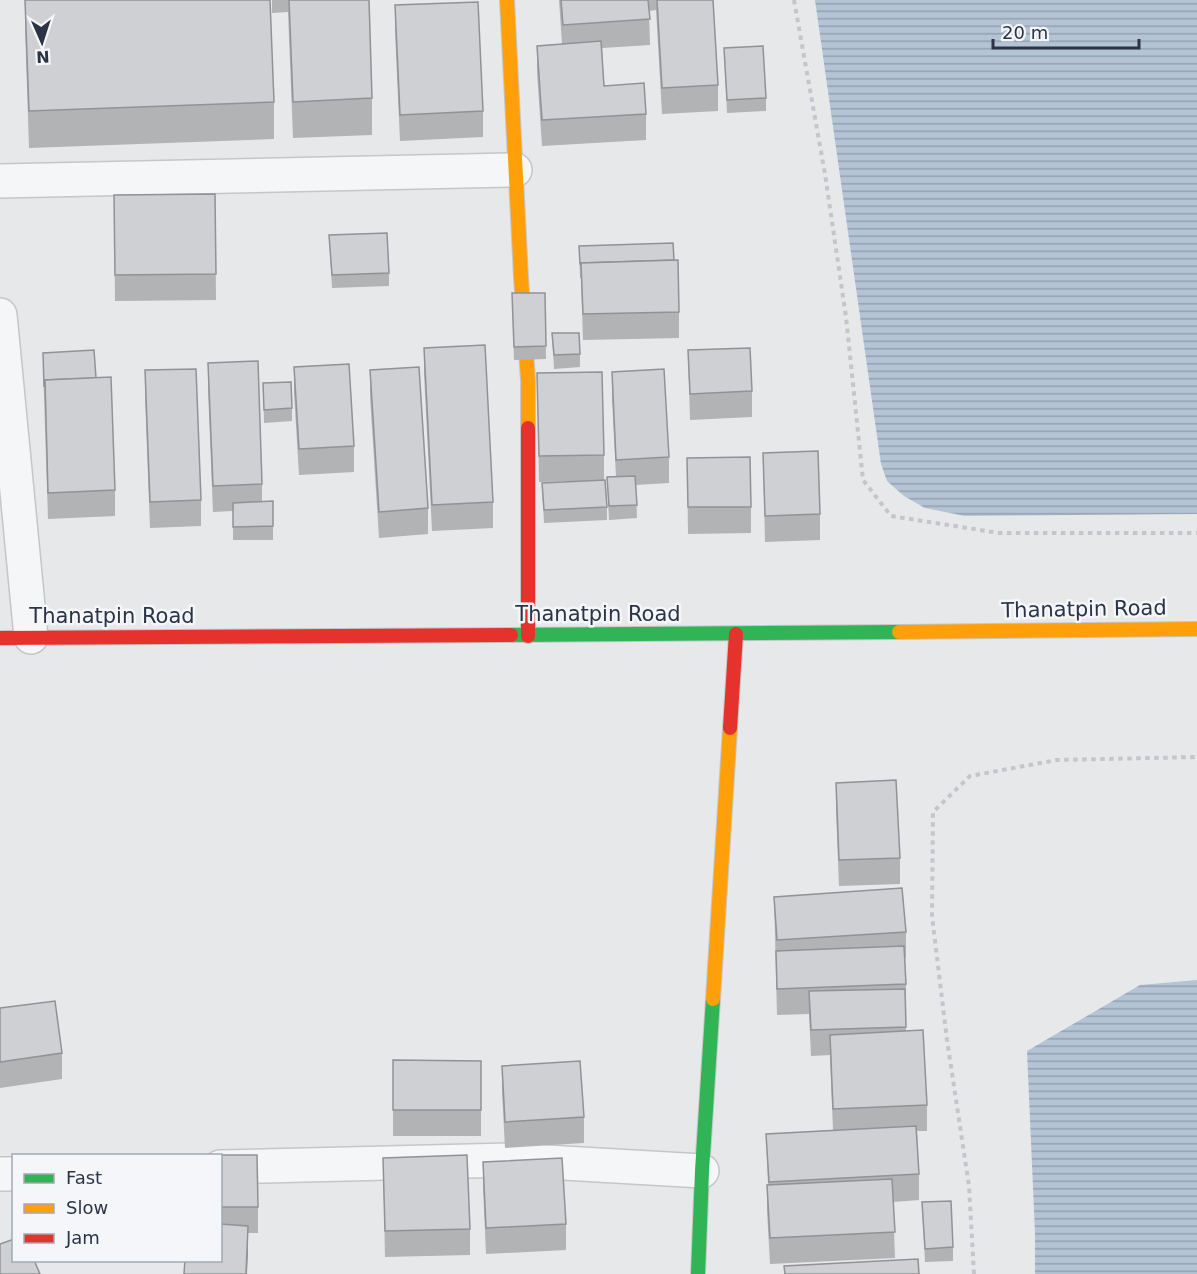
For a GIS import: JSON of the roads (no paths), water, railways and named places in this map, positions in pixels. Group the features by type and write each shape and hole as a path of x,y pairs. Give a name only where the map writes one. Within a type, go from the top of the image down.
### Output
{"street":[{"path":"507,0 528,380 528,636"},
{"path":"0,181 515,170"},
{"path":"0,315 16,638"},
{"name":"Thanatpin Road","path":"16,638 528,636 1197,629"},
{"path":"698,1274 702,1171 736,634"},
{"path":"222,1167 512,1160 702,1171"}],"water":[{"path":"815,0 1197,0 1197,514 965,516 925,508 904,496 887,481 881,464"},
{"path":"1197,980 1197,1274 1035,1274 1027,1051 1140,985"}]}
